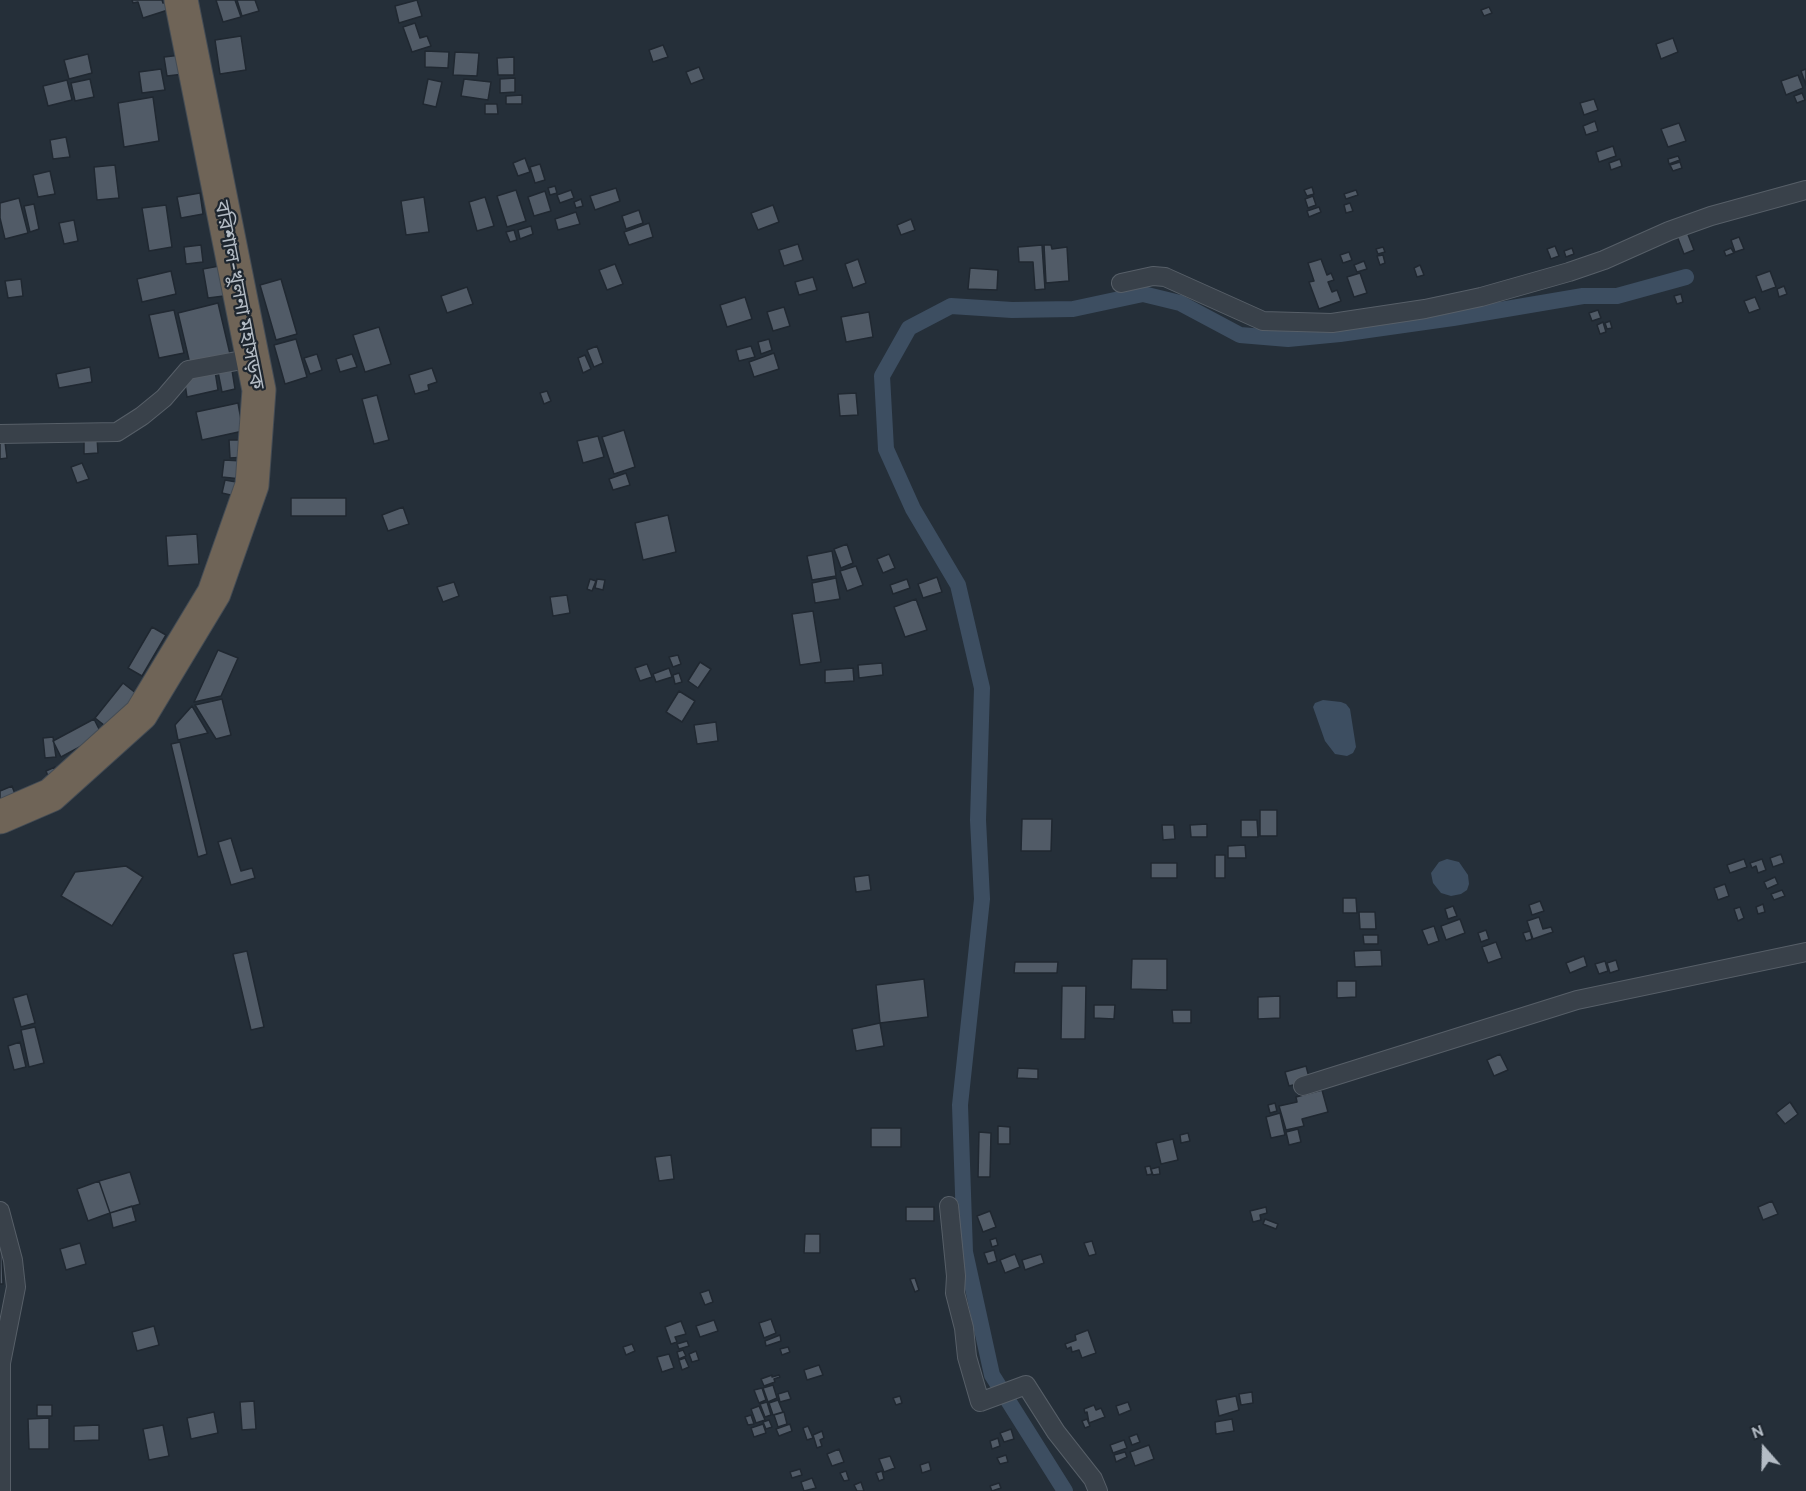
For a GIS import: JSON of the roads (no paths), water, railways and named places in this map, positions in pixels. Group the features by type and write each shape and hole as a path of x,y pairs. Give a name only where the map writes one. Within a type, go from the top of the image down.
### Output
{"highway":[{"name":"বরিশাল-খুলনা মহাসড়ক","path":"0,817 51,795 141,714 213,593 252,485 259,390 181,0"}],"street":[{"path":"1121,283 1154,276 1165,277 1263,321 1332,323 1425,309 1481,297 1549,278 1604,260 1669,231 1710,216 1806,190"},
{"path":"0,434 117,432 164,398 188,370 253,358"},
{"path":"1303,1086 1578,1000 1806,952"},
{"path":"950,1206 956,1276 955,1293 964,1328 967,1357 980,1401 1026,1385 1056,1432 1093,1479 1098,1491"},
{"path":"0,1212 13,1260 16,1287 1,1363 1,1491"}],"water":[{"path":"1323,700 1341,702 1350,709 1356,747 1353,753 1347,756 1335,754 1325,741 1313,707 1315,703"},
{"path":"1447,859 1459,862 1468,875 1467,890 1461,894 1451,896 1441,893 1433,883 1431,873 1439,862"}],"waterway":[{"path":"1065,1491 992,1375 965,1252 960,1105 982,899 978,820 982,688 958,585 913,509 886,449 882,376 909,328 951,306 1012,310 1073,309 1143,294 1180,303 1240,335 1288,339 1453,318 1583,296 1617,296 1686,277"}]}
